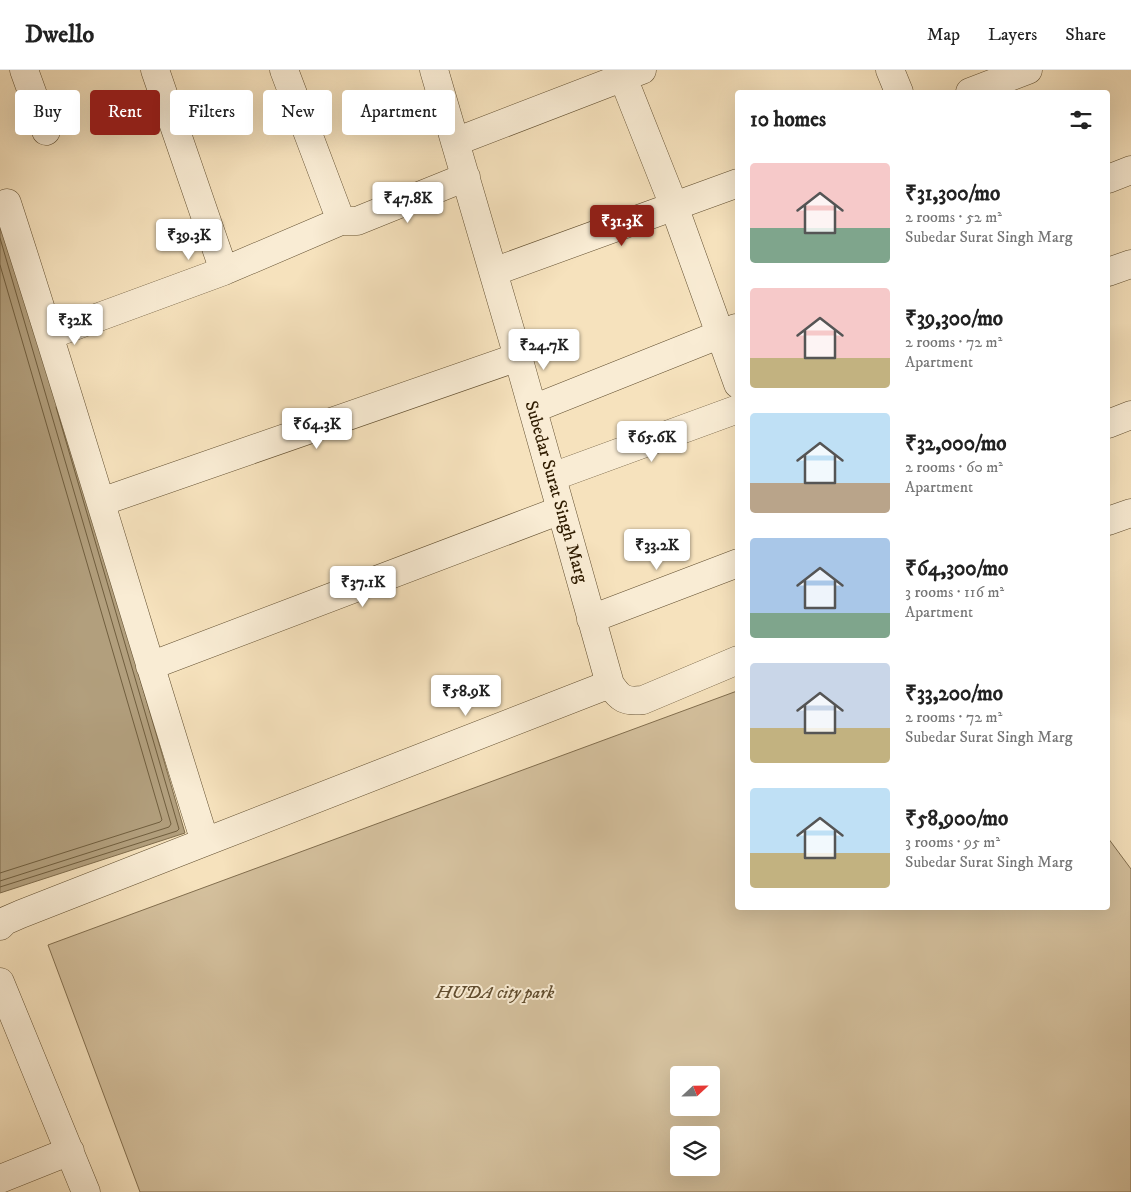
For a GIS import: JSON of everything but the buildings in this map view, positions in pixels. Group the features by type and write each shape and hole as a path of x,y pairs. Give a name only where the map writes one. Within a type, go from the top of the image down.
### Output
{"street":[{"path":"24,70 31,90"},
{"path":"155,70 224,271"},
{"path":"284,70 341,221"},
{"name":"Subedar Surat Singh Marg","path":"434,70 518,357 610,684"},
{"path":"890,70 898,90"},
{"path":"975,90 1028,70"},
{"path":"455,142 629,72 674,206 729,331 735,366"},
{"path":"1110,179 1131,170"},
{"path":"50,335 224,271 341,221 357,221 466,177"},
{"path":"493,272 735,184"},
{"path":"6,203 50,335 65,391 205,842"},
{"path":"1110,271 1131,264"},
{"path":"533,410 729,331"},
{"path":"101,502 518,357"},
{"path":"552,477 735,410"},
{"path":"1110,423 1131,415"},
{"path":"150,666 561,510"},
{"path":"1110,520 1131,513"},
{"path":"591,618 735,564"},
{"path":"0,926 4,921 610,684 618,696 632,701 643,700 735,661"},
{"path":"0,982 86,1192"},
{"path":"0,1179 70,1151"}],"green space":[{"name":"HUDA city park","path":"735,692 735,910 1110,910 1110,841 1131,869 1131,1192 140,1192 48,945"}],"water":[{"path":"0,198 185,833 0,893"}]}
